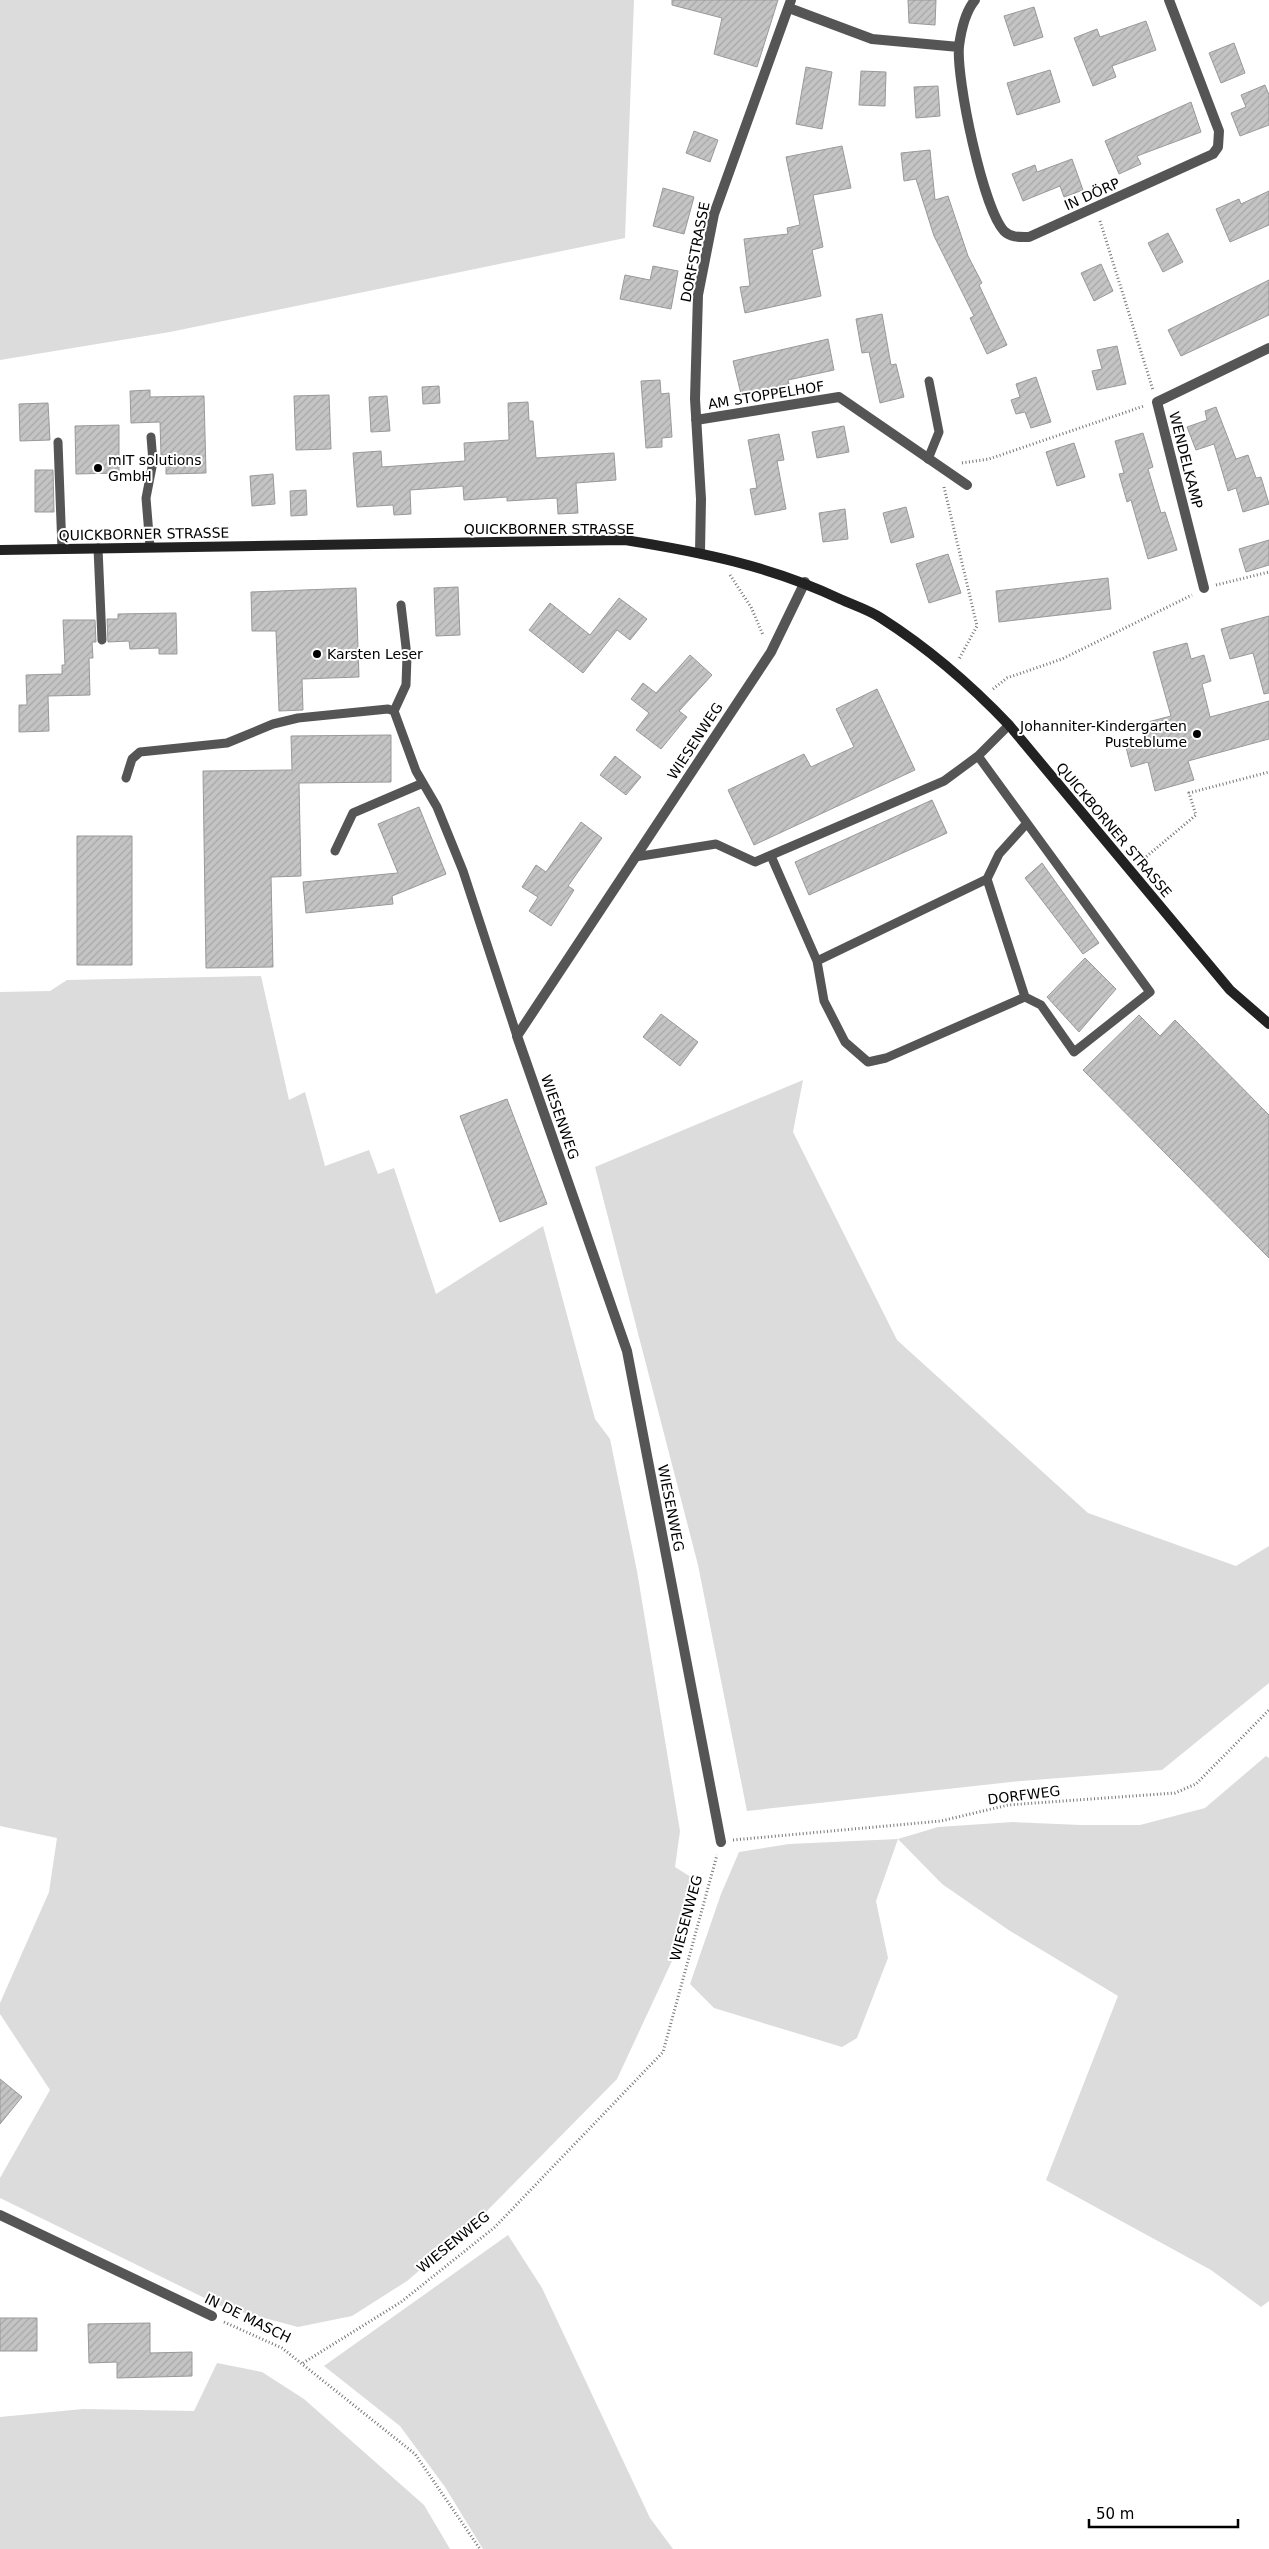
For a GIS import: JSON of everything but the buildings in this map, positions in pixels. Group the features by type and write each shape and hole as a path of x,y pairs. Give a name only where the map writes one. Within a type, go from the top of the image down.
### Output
{"main road":[{"name":"QUICKBORNER STRASSE","path":"0,550 625,540 700,552 758,566 805,582 880,617 952,671 982,697 1009,725 1230,990 1269,1024"}],"street":[{"name":"IN DÖRP","path":"976,0 968,8 959,47 971,139 995,218 1005,232 1016,237 1030,237 1212,154 1218,147 1219,131 1169,0"},
{"path":"790,4 872,39 959,47"},
{"name":"DORFSTRASSE","path":"700,552 701,499 696,420 698,295 714,214 790,4"},
{"name":"WENDELKAMP","path":"1204,588 1157,402 1269,348"},
{"name":"AM STOPPELHOF","path":"696,420 839,397 967,485"},
{"name":"WIESENWEG","path":"721,1842 628,1351 517,1036 771,652 805,582"},
{"name":"IN DE MASCH","path":"0,2214 212,2316"}],"lane":[{"path":"928,459 939,432 929,380"},
{"path":"150,547 146,498 153,462 151,437"},
{"path":"58,442 62,549"},
{"path":"98,548 102,640"},
{"path":"401,606 407,656 406,686 394,711 401,735 437,807 469,886 517,1036"},
{"path":"126,778 132,759 140,752 227,743 273,724 298,718 388,709 394,711"},
{"path":"635,857 716,844 756,862 944,781 978,756 1009,725"},
{"path":"978,756 1150,992 1074,1052 1041,1005 1025,997 987,879"},
{"path":"334,851 353,813 423,782"},
{"path":"817,961 987,879 999,854 1027,823"},
{"path":"771,856 817,961 824,1001 845,1042 868,1062 886,1058 1025,997"}],"path":[{"path":"952,671 977,626 939,467 989,459 1157,402 1096,207"},
{"path":"717,556 751,607 771,652"},
{"path":"982,697 1007,678 1062,660 1204,588 1269,572"},
{"path":"1130,871 1196,815 1189,793 1269,772"},
{"name":"DORFWEG","path":"721,1842 941,1821 1008,1805 1175,1793 1196,1784 1269,1710"},
{"name":"WIESENWEG","path":"303,2363 401,2302 495,2227 663,2052 721,1842"},
{"name":"IN DE MASCH","path":"212,2316 282,2348 415,2454 480,2549"}],"shaded area":[{"path":"0,0 634,0 625,238 170,332 0,360"},
{"path":"261,976 289,1100 305,1092 325,1166 369,1150 378,1174 394,1168 436,1294 543,1226 595,1419 610,1439 637,1571 680,1831 675,1867 694,1879 685,1933 617,2079 474,2224 407,2281 352,2316 298,2327 223,2307 0,2198 0,2178 50,2090 0,2014 0,2003 49,1892 57,1838 0,1826 0,992 50,991 67,980"},
{"path":"803,1080 793,1132 897,1340 1088,1513 1236,1566 1269,1546 1269,1683 1162,1770 1021,1781 747,1811 698,1565 595,1167"},
{"path":"1266,1756 1269,1758 1269,2301 1261,2307 1211,2270 1046,2180 1118,1996 1010,1931 942,1884 898,1839 938,1827 1013,1822 1140,1825 1205,1808"},
{"path":"898,1839 876,1901 888,1958 857,2038 842,2047 714,2008 690,1984 721,1894 739,1852 789,1844"},
{"path":"508,2235 542,2288 650,2518 673,2549 483,2549 445,2487 400,2426 324,2366"},
{"path":"217,2363 262,2372 304,2399 424,2505 450,2549 0,2549 0,2417 83,2409 194,2411"}],"place":[{"name":"mIT solutions GmbH","path":"98,468"},
{"name":"Karsten Leser","path":"317,654"},
{"name":"Johanniter-Kindergarten Pusteblume","path":"1197,734"}]}
